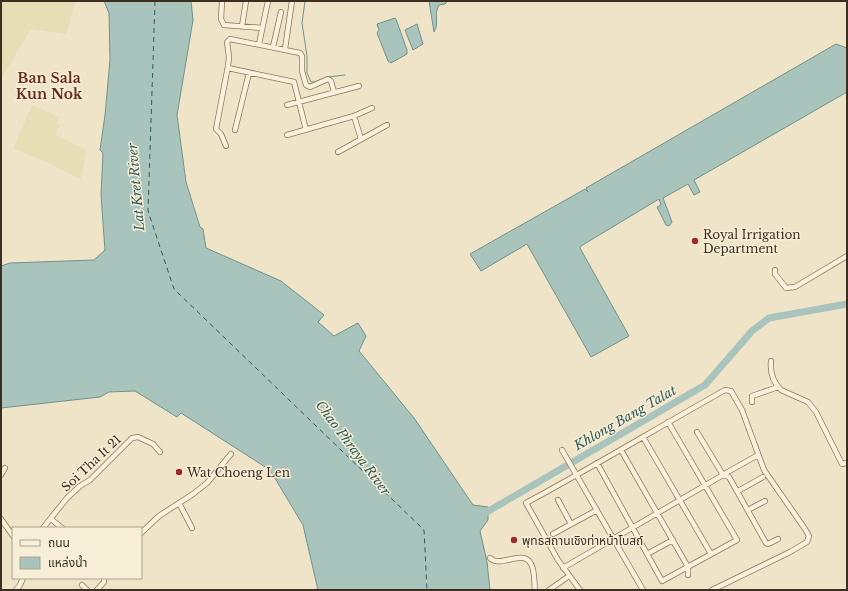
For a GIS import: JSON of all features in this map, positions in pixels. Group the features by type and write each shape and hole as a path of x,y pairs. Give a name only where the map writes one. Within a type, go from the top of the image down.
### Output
{"street":[{"path":"222,1 221,19 224,24 262,28"},
{"path":"242,26 246,1"},
{"path":"259,44 268,1"},
{"path":"285,49 292,1"},
{"path":"273,47 281,12"},
{"path":"226,146 221,133 216,129 228,68 229,57 226,38 285,49 301,54 302,71 306,85 310,87 328,79 331,81 334,92"},
{"path":"228,68 294,82 306,130"},
{"path":"235,130 249,73"},
{"path":"287,105 359,86"},
{"path":"287,135 354,116 372,108"},
{"path":"354,116 362,139"},
{"path":"338,152 387,125"},
{"path":"775,270 775,274 786,288 795,287 847,256"},
{"path":"771,361 770,369 778,387 781,390 808,402 816,412 842,464 847,463"},
{"path":"752,402 752,396 778,387"},
{"path":"580,590 563,568 526,503 577,476 725,390 731,391 742,410 764,470 809,536 807,542 790,552 712,590"},
{"path":"597,463 662,580 712,554 737,539 668,422"},
{"path":"697,432 724,475 729,477 738,491 767,544 778,539"},
{"name":"Soi Tha It 21","path":"44,527 77,488 90,480 135,436 153,444 160,452"},
{"path":"643,437 712,554"},
{"path":"562,450 643,590"},
{"path":"621,450 688,567 688,575"},
{"path":"142,532 159,516 207,483 231,454"},
{"path":"563,568 758,455"},
{"path":"1,475 6,468"},
{"path":"738,491 763,478"},
{"path":"558,500 571,524"},
{"path":"748,510 765,501"},
{"path":"179,503 192,528"},
{"path":"554,534 597,510"},
{"path":"51,518 61,527"},
{"path":"1,519 12,535"},
{"path":"647,554 673,540"},
{"path":"490,558 498,562 522,558 527,560 531,563 535,590"},
{"path":"549,590 569,576"},
{"path":"16,590 23,579"},
{"path":"97,590 104,582 104,579"},
{"path":"82,584 87,590"}],"shaded area":[{"path":"1,1 76,1 66,34 31,29 1,79"},
{"path":"32,105 59,117 56,124 60,125 55,135 86,150 81,179 37,158 13,149"}],"water":[{"path":"104,1 191,1 193,20 177,115 186,182 200,227 203,229 206,248 281,281 324,315 318,322 334,336 358,323 366,336 359,351 414,418 473,505 488,507 488,520 480,531 487,562 490,590 318,590 303,525 270,470 181,413 177,417 135,391 109,392 100,397 1,408 1,266 10,263 94,260 105,250 101,195 103,153 100,150 110,60 109,13"},
{"path":"429,1 448,1 445,4 439,5 437,9 436,28 434,32"},
{"path":"395,18 407,50 407,54 391,63 388,61 377,33 379,30 377,24"},
{"path":"417,24 423,44 413,50 405,30"},
{"path":"836,44 847,48 847,92 694,180 700,192 694,195 688,184 663,198 672,222 669,226 666,225 657,207 661,205 659,199 581,246 580,248 629,336 591,357 527,244 481,271 470,254 585,189 588,192 586,188"}],"waterway":[{"path":"305,1 302,23 307,56 307,73 311,82 325,78"},
{"path":"328,77 345,75"},
{"name":"Khlong Bang Talat","path":"480,516 705,385 752,331 769,318 847,304"}],"ferry route":[{"path":"155,1 148,211 174,289 424,530 427,590"}],"place":[{"name":"Royal Irrigation Department","path":"695,241"},
{"name":"Wat Choeng Len","path":"179,472"},
{"name":"พุทธสถานเชิงท่าหน้าโบสถ์","path":"514,540"}],"district":[{"name":"Ban Sala Kun Nok","path":"49,86"}],"water label":[{"name":"Lat Kret River","path":"136,187"},
{"name":"Chao Phraya River","path":"353,448"}]}
